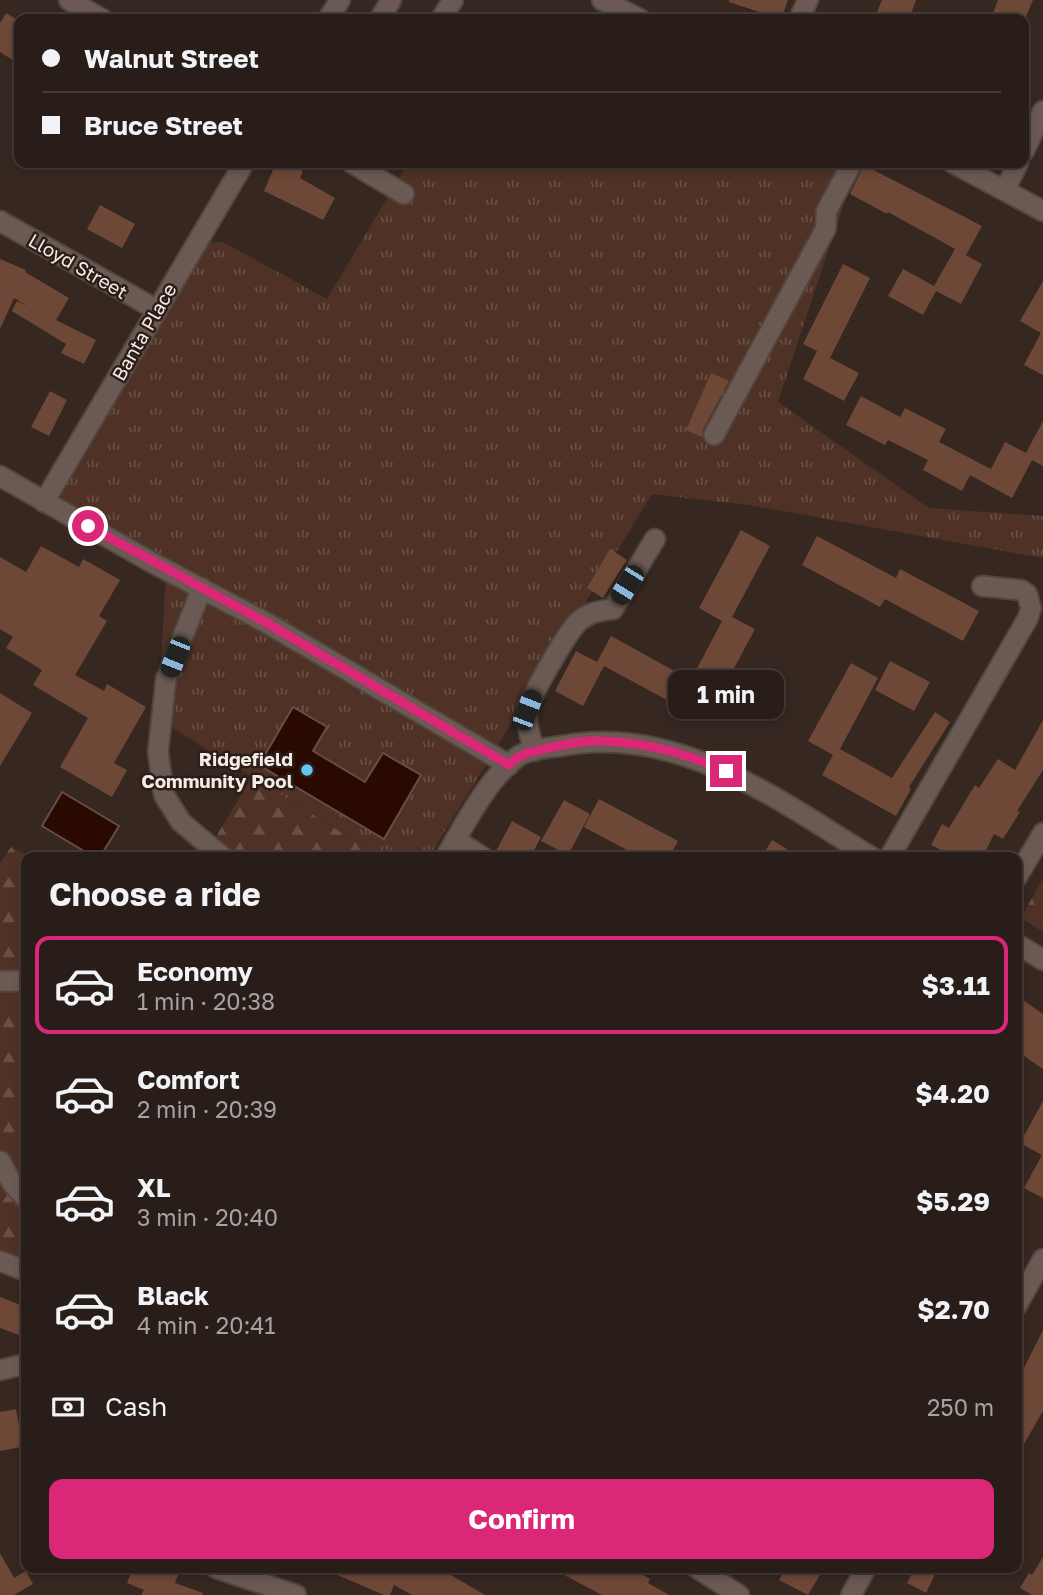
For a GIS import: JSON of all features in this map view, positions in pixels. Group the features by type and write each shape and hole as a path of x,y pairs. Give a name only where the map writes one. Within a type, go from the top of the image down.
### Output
{"street":[{"path":"69,0 93,14"},
{"path":"602,0 630,14"},
{"path":"1029,140 1043,111"},
{"name":"Banta Place","path":"44,502 241,168"},
{"path":"362,168 404,194"},
{"path":"714,435 826,228 826,212 849,168"},
{"path":"963,168 1043,211"},
{"path":"1005,190 1016,168"},
{"name":"Lloyd Street","path":"0,221 157,310"},
{"path":"0,476 153,563 265,622 509,765"},
{"path":"534,751 527,727 527,710 533,694 576,624 593,612 613,608 655,539"},
{"path":"892,852 1028,618 1031,608 1027,594 1021,590 982,586"},
{"path":"202,589 166,679 158,752 164,795 181,822 217,852"},
{"path":"449,852 484,793 517,756 588,740 628,743 681,754 708,763 745,780 863,852"},
{"path":"1022,869 1043,833"},
{"path":"456,840 475,852"},
{"path":"1022,947 1043,960"},
{"path":"0,981 21,981"},
{"path":"0,1161 21,1193"},
{"path":"1022,1296 1043,1259"},
{"path":"0,1261 21,1268"},
{"path":"0,1370 21,1365"},
{"path":"231,1573 296,1595"},
{"path":"705,1573 739,1595"},
{"path":"851,1595 863,1573"}],"green space":[{"path":"405,168 856,168 778,402 929,508 1043,516 1043,558 749,505 652,494 432,852 374,852 158,719 166,573 44,502 192,243 223,242 327,299"},
{"path":"252,777 374,852 207,852"},
{"path":"11,847 21,852 21,1271 0,1263 0,863"},
{"path":"1043,878 1043,932 1022,916"}],"shaded area":[{"name":"Ridgefield Community Pool","path":"293,707 327,727 313,751 365,782 383,753 421,775 384,839 259,765"},
{"path":"62,792 119,826 103,852 86,852 42,826"}],"building":[{"path":"788,0 783,14 766,14 729,2"},
{"path":"882,0 916,0 911,14 876,14"},
{"path":"998,0 1033,0 1027,14 993,14"},
{"path":"6,13 14,18 14,61 0,52 0,23"},
{"path":"274,168 296,168 303,171 300,178 335,198 323,220 264,191"},
{"path":"863,168 870,168 982,226 966,255 850,194"},
{"path":"100,205 135,224 122,248 87,229"},
{"path":"955,249 982,264 961,304 936,291 923,315 888,296 903,269 934,286"},
{"path":"0,259 26,270 25,272 69,298 56,320 96,340 84,364 61,353 66,344 12,311 17,301 28,306 14,298 0,329"},
{"path":"843,264 870,278 830,358 859,373 844,401 803,379 817,351 803,344"},
{"path":"1043,281 1043,375 1024,365 1041,333 1020,321"},
{"path":"711,373 729,381 703,429 702,437 686,430"},
{"path":"50,391 67,400 49,436 31,427"},
{"path":"861,396 900,417 905,408 946,429 939,442 991,469 1005,442 1026,453 1043,421 1043,466 1032,460 1012,498 970,475 962,491 923,470 928,460 888,440 885,445 846,425"},
{"path":"741,530 770,546 732,617 755,629 706,721 604,666 583,706 555,691 576,651 597,662 611,636 691,680 722,621 699,608"},
{"path":"817,536 896,578 900,569 979,611 963,641 885,599 880,607 802,565"},
{"path":"41,546 79,567 83,559 120,580 99,616 107,621 75,675 104,691 107,684 146,707 114,763 127,770 112,797 60,767 88,718 33,685 42,670 6,648 13,637 0,629 0,557 26,572"},
{"path":"610,549 627,560 603,598 587,588"},
{"path":"890,661 930,682 914,711 875,690"},
{"path":"851,663 878,678 840,749 892,778 935,712 950,722 909,787 911,789 896,816 822,775 833,755 808,741"},
{"path":"0,693 32,713 0,766"},
{"path":"1043,720 1043,770 1003,839 994,834 985,852 944,852 931,845 942,824 949,828 975,785 979,788 998,759 1015,770"},
{"path":"599,799 678,841 672,852 631,852 584,827"},
{"path":"564,800 590,814 570,852 562,852 541,841"},
{"path":"512,821 541,837 533,852 496,852"},
{"path":"772,840 791,852 765,852"},
{"path":"1022,999 1043,1014 1043,1069 1022,1054"},
{"path":"1043,1101 1043,1198 1024,1188 1042,1155 1022,1144"},
{"path":"0,1297 21,1305 19,1335 0,1328"},
{"path":"1043,1330 1043,1411 1022,1447 1022,1372"},
{"path":"16,1409 21,1429 21,1447 0,1451 0,1412"},
{"path":"0,1553 14,1578 27,1573 33,1584 14,1595 0,1595"},
{"path":"1043,1557 1043,1595 1032,1595 1020,1588"},
{"path":"131,1573 174,1573 178,1575 175,1583 203,1593 141,1595 144,1590 127,1583"},
{"path":"333,1573 448,1573 485,1595 412,1595 394,1585 390,1595 384,1595"},
{"path":"560,1573 639,1573 650,1579 648,1583 669,1595 602,1595"},
{"path":"783,1573 821,1573 808,1595 779,1580"},
{"path":"912,1573 936,1573 926,1593 907,1583"}],"place":[{"name":"Ridgefield Community Pool","path":"307,770"}],"route":[{"path":"88,526 265,622 509,765 517,756 529,752 588,740 668,750 726,771"}]}
